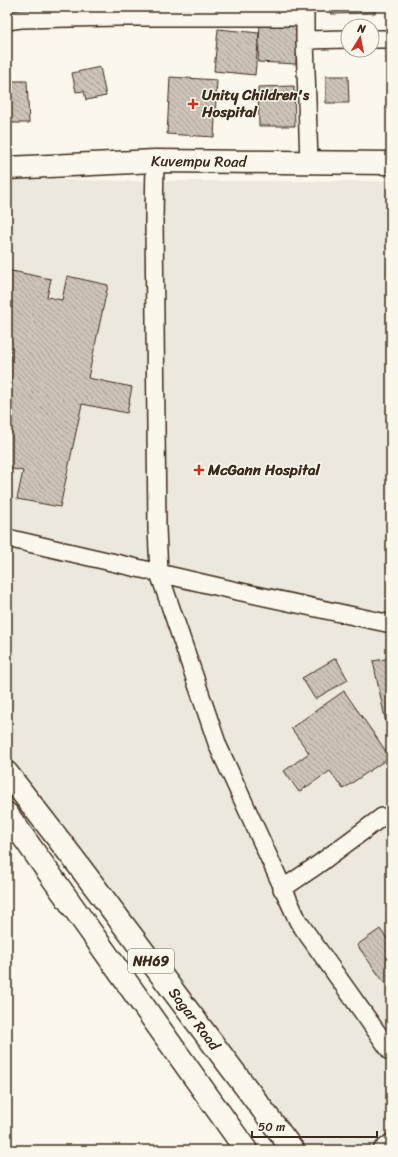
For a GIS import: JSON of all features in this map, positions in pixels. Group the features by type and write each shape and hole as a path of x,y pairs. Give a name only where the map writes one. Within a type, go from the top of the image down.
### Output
{"main road":[{"name":"Kuvempu Road","path":"7,168 155,161 391,163"},
{"name":"Sagar Road","path":"7,774 73,858 293,1150"},
{"name":"NH69","path":"7,814 246,1150"}],"street":[{"path":"7,21 305,12 309,163"},
{"path":"380,39 391,39"},
{"path":"305,40 340,40"},
{"path":"155,161 154,220 157,528 159,573 218,746 282,888 298,921 391,1052"},
{"path":"7,538 237,592 391,624"},
{"path":"282,888 316,866 382,817"},
{"path":"382,1150 391,1143"}],"shaded area":[{"name":"McGann Hospital","path":"7,179 139,181 391,181 391,1150 305,1150 7,759"}],"building":[{"path":"331,7 374,7 375,13 331,14"},
{"path":"260,22 298,24 296,64 258,62"},
{"path":"218,29 259,33 255,75 214,71"},
{"path":"100,67 106,96 86,100 84,91 76,92 72,73"},
{"path":"326,76 348,76 349,103 326,103"},
{"path":"170,77 217,80 214,137 167,134"},
{"path":"7,81 27,81 29,123 7,123"},
{"path":"294,86 295,126 259,126 258,87"},
{"path":"7,270 51,279 47,297 62,300 67,276 108,285 88,378 132,387 127,413 82,404 60,507 17,499 23,471 8,468 7,471"},
{"path":"336,658 348,680 315,699 302,678"},
{"path":"391,658 391,722 386,723 373,661"},
{"path":"344,691 390,757 343,789 330,771 299,792 284,771 309,753 291,728"},
{"path":"380,929 391,944 391,992 357,945"}],"place":[{"name":"Unity Children's Hospital","path":"193,104"},
{"name":"McGann Hospital","path":"199,470"}]}
